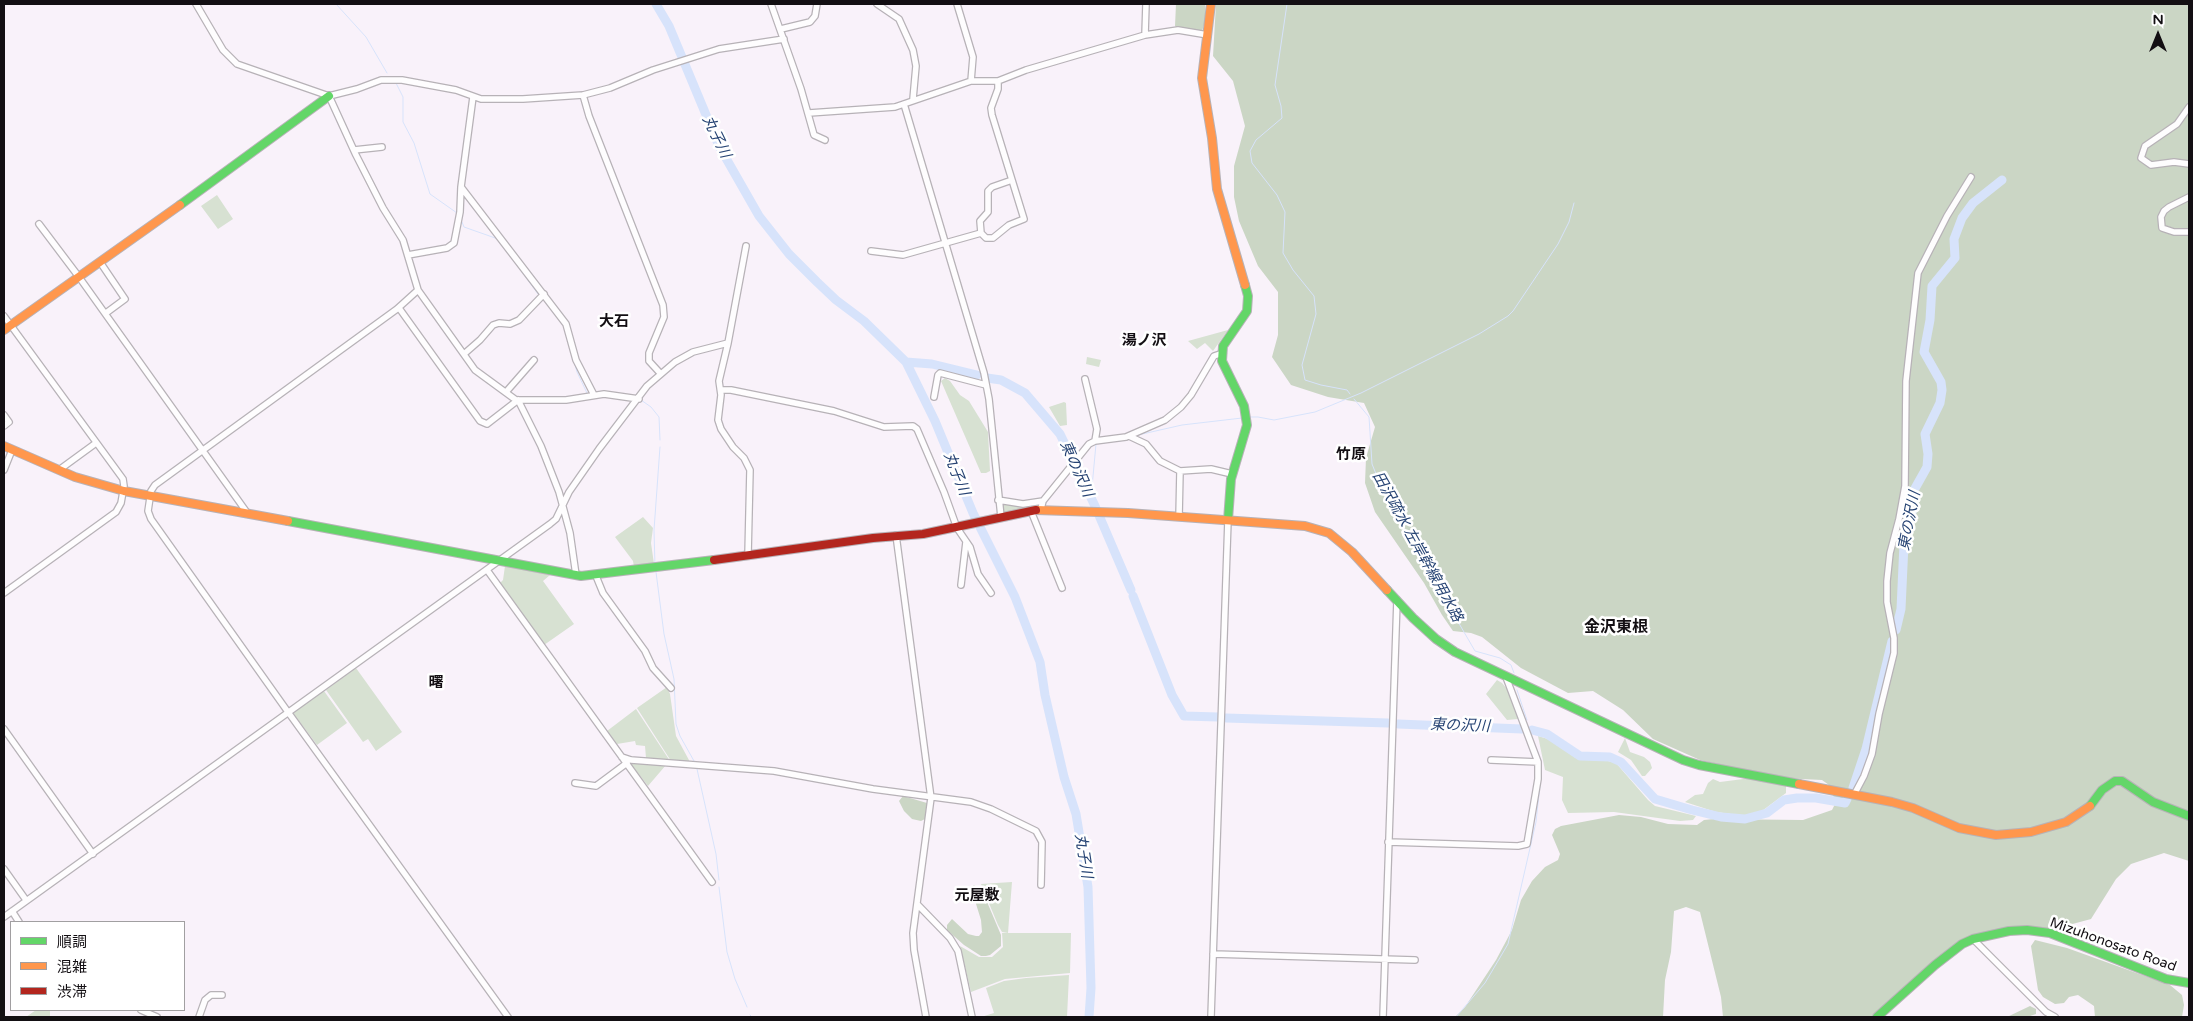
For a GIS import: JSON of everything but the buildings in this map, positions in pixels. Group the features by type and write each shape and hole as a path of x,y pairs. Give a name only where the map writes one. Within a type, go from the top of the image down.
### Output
{"street":[{"path":"196,4 223,50 236,64 329,96 383,208 403,240 412,276 418,290 475,370 518,400 540,446 563,505 570,533 576,575"},
{"path":"771,4 809,113 814,135 825,140"},
{"path":"781,29 810,22 815,16 817,4"},
{"path":"877,4 899,19 912,50 916,66 913,99"},
{"path":"957,4 973,57 970,81"},
{"path":"1145,35 1146,4"},
{"path":"1211,4 1208,35 1202,61 1202,78 1212,138 1217,189 1248,296 1246,311 1223,346 1224,369 1244,406 1247,420 1246,433 1232,474 1228,520 1212,1017"},
{"path":"809,113 884,109 970,81 998,81 1026,70 1145,35 1178,30 1208,35"},
{"path":"7,327 329,96 357,89 381,80 402,80 456,90 473,97 497,100 583,95 610,88 653,70 664,68 700,54 718,49 784,38"},
{"path":"998,81 998,90 991,108 1024,219 1008,225 993,238 986,238 981,233 980,221 989,210 988,190 1012,180"},
{"path":"583,95 593,126 663,305 664,317 649,353 649,361 660,373"},
{"path":"408,255 447,248 454,243 460,212 461,187 473,97"},
{"path":"904,104 976,344 986,385 999,517"},
{"path":"2189,107 2177,124 2145,146 2141,158 2150,165 2174,162 2189,164"},
{"path":"354,150 382,147"},
{"path":"1855,794 1872,754 1879,714 1894,653 1894,638 1887,602 1887,581 1890,553 1905,486 1906,381 1918,272 1947,216 1971,177"},
{"path":"461,187 566,324 576,360 594,395"},
{"path":"2189,197 2169,207 2164,211 2162,217 2162,228 2174,232 2189,232"},
{"path":"39,224 106,313 248,514"},
{"path":"871,251 903,255 981,233"},
{"path":"746,246 728,343 720,373 718,413 721,428 733,447 744,458 750,470 748,555"},
{"path":"100,262 128,302 106,313"},
{"path":"418,290 399,308 155,485 151,491 148,512 151,519 288,712 508,1017"},
{"path":"464,354 493,325 499,323 510,324 519,320 544,294"},
{"path":"399,308 484,424 487,424 518,400 536,398 566,400 604,394 639,399"},
{"path":"4,316 7,327 123,479 124,491 116,512 4,593"},
{"path":"4,917 486,570 500,562 550,524 599,448 660,373 674,362 693,352 728,343"},
{"path":"4,446 98,485 124,491 500,562 576,575 596,576 923,534 1031,512 1042,505 1089,444 1096,441 1129,436 1164,420 1191,395 1214,356 1223,353"},
{"path":"506,392 534,360"},
{"path":"934,397 940,373 986,385"},
{"path":"1085,379 1097,429 1096,441"},
{"path":"720,390 731,390 834,411 884,427 913,426 917,429 944,492 956,528 972,553 978,574 991,593"},
{"path":"4,415 9,422 4,426"},
{"path":"1129,436 1146,444 1160,461 1180,472 1211,470 1232,474"},
{"path":"59,470 96,443"},
{"path":"4,470 12,450"},
{"path":"1179,516 1180,472"},
{"path":"998,500 1101,511 1305,526 1329,533 1352,552 1436,639 1455,652 1683,760 1700,765 1855,794 1913,808 1960,828 1996,835 2031,832 2066,822 2088,808 2102,790 2115,781 2122,781 2153,802 2189,816"},
{"path":"1031,512 1062,588"},
{"path":"896,536 931,798 913,933 914,950 926,1017"},
{"path":"961,585 966,542"},
{"path":"486,570 712,882"},
{"path":"596,576 603,593 646,651 653,668 671,688"},
{"path":"1383,1017 1397,600"},
{"path":"1388,842 1518,846 1527,844 1538,778 1538,762 1506,677"},
{"path":"4,729 93,854"},
{"path":"622,757 631,760 774,771 931,798 971,802 991,809 1036,831 1042,842 1040,885"},
{"path":"1491,760 1538,762"},
{"path":"575,783 596,786 627,763"},
{"path":"4,869 26,900"},
{"path":"918,905 950,938 958,951 972,1017"},
{"path":"12,911 19,921"},
{"name":"Mizuhonosato Road","path":"1877,1017 1935,965 1973,939 2009,931 2027,930 2050,933 2166,979 2189,983"},
{"path":"1973,939 2046,1012 2055,1017"},
{"path":"1213,954 1415,960"},
{"path":"199,1017 205,1000 211,995 222,995"},
{"path":"143,1011 156,1017"}],"green space":[{"path":"1176,4 1205,4 1206,19 1202,31 1185,33 1175,26"},
{"path":"1216,4 2189,4 2189,861 2164,853 2131,864 2116,879 2091,919 2054,929 2009,927 1972,935 1943,954 1873,1017 1723,1017 1721,997 1700,912 1686,907 1674,911 1671,952 1665,980 1663,1017 1455,1017 1465,1007 1496,960 1512,930 1521,900 1532,881 1545,867 1558,860 1560,854 1552,835 1555,829 1561,826 1619,815 1641,817 1668,824 1697,825 1704,820 1714,819 1803,820 1832,810 1835,804 1833,794 1829,785 1822,780 1781,778 1700,760 1653,739 1623,710 1593,691 1568,693 1521,668 1482,637 1471,633 1453,631 1424,583 1375,512 1365,483 1366,458 1375,427 1364,403 1328,397 1291,385 1272,357 1278,335 1278,292 1258,266 1239,221 1234,197 1234,166 1245,126 1233,81 1213,56"},
{"path":"217,195 233,219 218,229 201,206"},
{"path":"1228,330 1213,351 1205,343 1197,349 1188,341"},
{"path":"1087,357 1101,360 1099,367 1086,364"},
{"path":"945,378 950,381 960,395 969,401 988,432 990,471 986,473 981,473 941,381"},
{"path":"1066,403 1067,425 1060,426 1049,407"},
{"path":"1002,503 1025,507 1026,508 1004,513"},
{"path":"643,517 653,528 651,543 654,564 634,567 633,561 615,537"},
{"path":"505,566 550,575 543,581 574,624 544,645 499,584 503,580"},
{"path":"356,668 402,732 376,751 368,739 363,742 326,690"},
{"path":"1497,680 1507,689 1518,719 1507,720 1486,694"},
{"path":"667,687 670,694 676,736 690,762 671,761 637,708"},
{"path":"324,691 347,723 317,745 293,713"},
{"path":"636,709 670,761 646,758 645,746 636,745 635,741 617,744 607,731"},
{"path":"1538,736 1548,739 1576,758 1616,763 1655,806 1696,816 1693,820 1680,821 1614,812 1568,813 1562,800 1563,777 1545,770"},
{"path":"1625,738 1630,752 1644,757 1650,762 1652,768 1645,776 1642,776 1631,760 1618,752"},
{"path":"630,763 666,765 648,786"},
{"path":"1751,778 1786,786 1786,793 1762,811 1746,816 1716,812 1685,802 1695,795 1703,794 1708,783 1713,779 1720,782"},
{"path":"903,796 927,803 925,819 921,821 912,819 904,811 899,801"},
{"path":"1012,882 1008,933 1002,932 998,925 981,884"},
{"path":"974,885 982,890 1001,935 1001,946 986,956 981,956 964,945 947,930 947,925 952,919 968,934 979,936 982,932 981,920 971,887"},
{"path":"1002,933 1071,933 1070,973 1005,979 971,992 960,946 979,957 992,957 1003,947"},
{"path":"2035,940 2067,948 2170,985 2182,995 2184,1005 2182,1017 2095,1017 2094,1006 2078,995 2069,997 2064,1003 2055,1004 2043,997 2038,990 2031,946"},
{"path":"1069,975 1067,1017 981,1017 994,1013 986,988 1004,981"},
{"path":"2030,1006 2036,1009 2036,1014 2027,1017 2007,1017"},
{"path":"35,1011 50,1011 50,1017 26,1017"}],"waterway":[{"path":"336,4 366,37 387,73"},
{"name":"丸子川","path":"656,4 669,26 719,146 759,216 789,254 817,282 836,300 864,321 906,362 935,421 973,513 1015,597 1040,662 1045,695 1064,777 1076,814 1088,887 1091,988 1089,1017"},
{"name":"田沢疏水 左岸幹線用水路","path":"1287,4 1275,85 1281,106 1282,118 1256,140 1250,151 1252,163 1277,195 1285,212 1283,253 1293,270 1314,296 1316,314 1302,365 1305,380 1347,390 1350,394"},
{"path":"396,83 403,97 403,122 414,143 430,194 457,213"},
{"name":"東の沢川","path":"1896,630 1901,609 1904,544 1914,504 1913,492 1927,467 1928,454 1925,434 1940,403 1942,390 1941,382 1924,352 1930,320 1932,286 1955,258 1954,239 1962,218 1973,203 2002,180"},
{"path":"1250,417 1274,420 1315,412 1361,393 1479,334 1508,316 1558,244 1569,222 1574,203"},
{"path":"462,222 464,227 498,239"},
{"path":"506,250 538,294"},
{"path":"542,299 548,305"},
{"path":"570,347 577,372 587,393"},
{"name":"東の沢川","path":"906,362 932,364 977,375"},
{"name":"東の沢川","path":"987,378 1001,380 1025,393 1060,434 1095,506 1131,590"},
{"name":"田沢疏水 左岸幹線用水路","path":"1354,399 1369,417 1372,464 1385,496 1475,651 1500,658 1511,665 1514,673"},
{"path":"641,400 651,407 659,417 660,440"},
{"path":"1138,435 1182,425 1242,418"},
{"path":"1119,441 1130,439"},
{"path":"1091,498 1096,444 1105,443"},
{"path":"655,566 654,530 660,447"},
{"path":"656,572 664,634 674,679 676,724 680,736 694,761"},
{"name":"東の沢川","path":"1133,596 1172,695 1184,716 1218,717"},
{"name":"東の沢川","path":"1853,788 1866,749 1892,641"},
{"name":"田沢疏水 左岸幹線用水路","path":"1517,690 1527,720"},
{"name":"東の沢川","path":"1226,718 1388,723"},
{"name":"東の沢川","path":"1398,724 1522,729"},
{"name":"東の沢川","path":"1532,730 1547,734 1580,756 1610,757 1621,762 1655,799 1721,817 1745,819 1767,813 1784,800 1797,798 1816,798 1845,803 1847,799"},
{"name":"田沢疏水 左岸幹線用水路","path":"1537,750 1540,759"},
{"name":"田沢疏水 左岸幹線用水路","path":"1541,762 1541,776"},
{"path":"697,769 716,854 719,880"},
{"name":"田沢疏水 左岸幹線用水路","path":"1456,1017 1485,983 1508,944 1536,822 1540,785"},
{"path":"719,887 727,952 735,979 747,1007"}],"traffic: fast":[{"path":"180,205 329,96"},
{"path":"1228,520 1231,479 1247,425 1244,406 1222,361 1223,346 1247,311 1248,296 1245,285"},
{"path":"288,521 581,576 714,560"},
{"path":"1387,590 1436,639 1455,652 1683,760 1699,765 1799,784"},
{"path":"2090,806 2102,790 2115,781 2122,781 2153,802 2189,816"},
{"path":"1877,1017 1935,965 1962,944 1973,939 2009,931 2027,930 2050,933 2166,979 2189,983"}],"traffic: slow":[{"path":"1211,4 1202,78 1212,138 1217,189 1245,285"},
{"path":"4,330 180,205"},
{"path":"4,446 75,477 124,491 288,521"},
{"path":"1036,510 1128,513 1305,526 1329,533 1352,552 1387,590"},
{"path":"1799,784 1892,802 1913,808 1959,828 1996,835 2031,832 2066,822 2090,806"}],"traffic: jam":[{"path":"714,560 873,538 923,534 1036,510"}],"district":[{"name":"大石","path":"614,322"},
{"name":"湯ノ沢","path":"1144,341"},
{"name":"竹原","path":"1351,455"},
{"name":"金沢東根","path":"1616,628"},
{"name":"曙","path":"436,683"},
{"name":"元屋敷","path":"977,896"}]}
